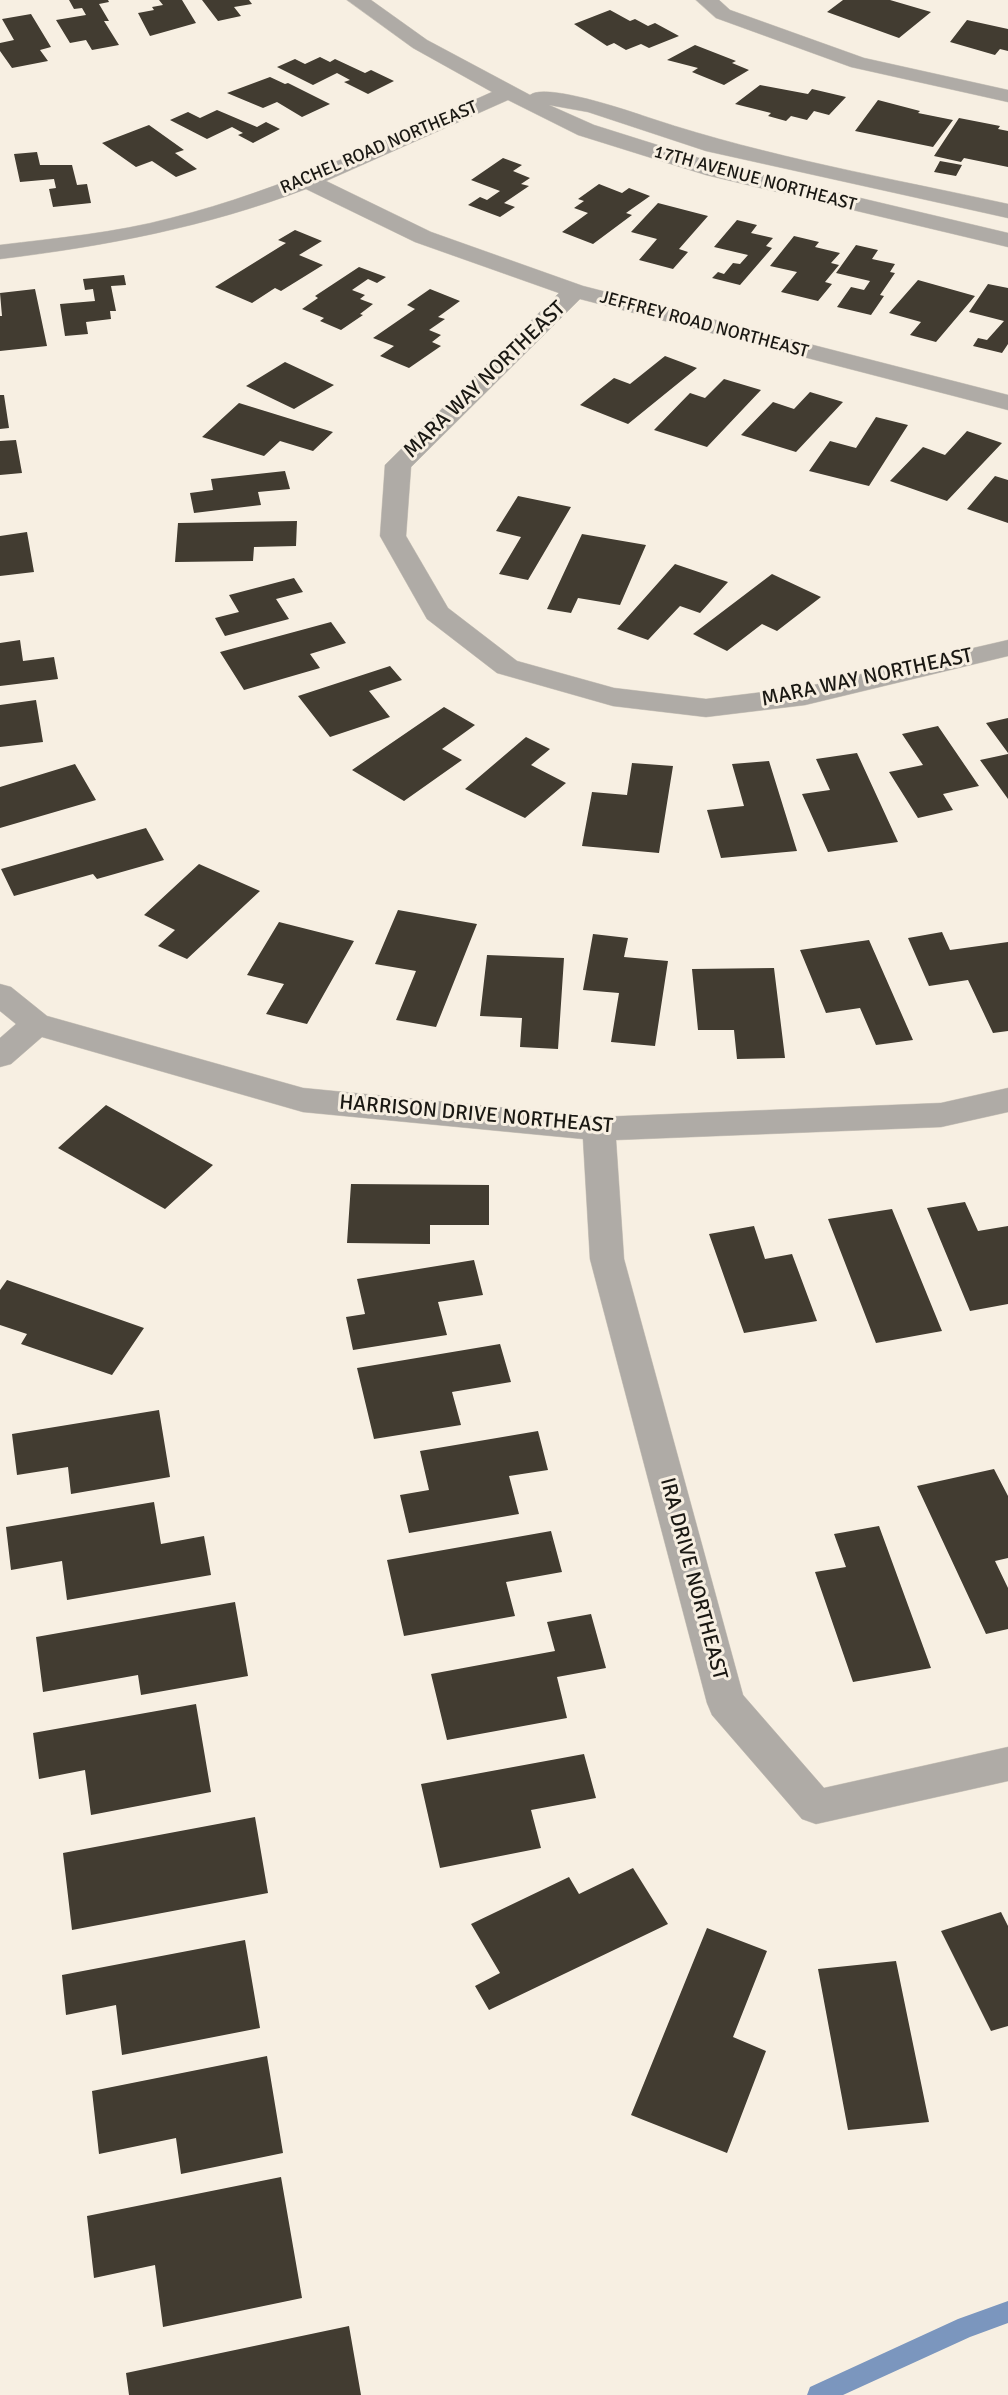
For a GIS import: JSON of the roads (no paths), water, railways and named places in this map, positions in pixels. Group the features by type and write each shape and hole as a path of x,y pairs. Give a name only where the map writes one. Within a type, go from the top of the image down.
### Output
{"street":[{"name":"17TH AVENUE NORTHEAST","path":"357,0 420,44 511,91 553,116 654,153 789,190 1008,240"},
{"path":"706,0 723,14 858,63 1008,96"},
{"name":"17TH AVENUE NORTHEAST","path":"511,91 592,106 706,144 1008,212"},
{"name":"RACHEL ROAD NORTHEAST","path":"0,252 98,241 175,224 309,182 511,91"},
{"name":"JEFFREY ROAD NORTHEAST","path":"309,182 423,237 575,291 1008,403"},
{"name":"MARA WAY NORTHEAST","path":"575,291 398,465 393,536 437,613 507,668 613,697 706,708 805,696 1008,648"},
{"name":"HARRISON DRIVE NORTHEAST","path":"0,995 36,1024 303,1100 599,1129 941,1115 1008,1100"},
{"path":"0,1056 36,1024"},
{"name":"IRA DRIVE NORTHEAST","path":"599,1129 607,1259 726,1703 816,1807 1008,1764"}],"waterway":[{"path":"818,2395 966,2327 1008,2312"}]}
